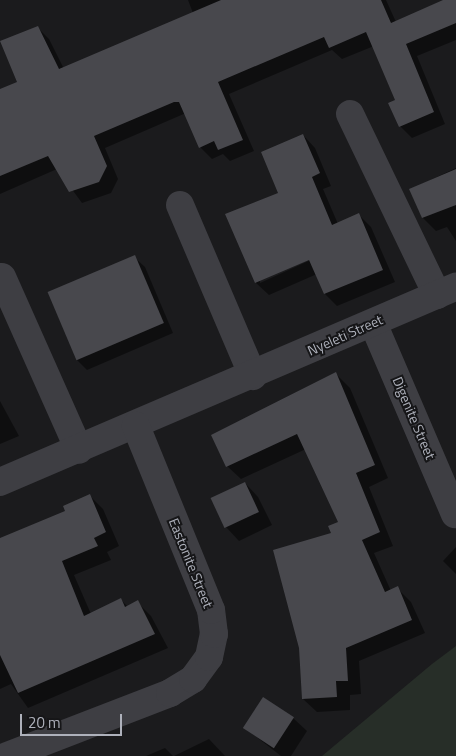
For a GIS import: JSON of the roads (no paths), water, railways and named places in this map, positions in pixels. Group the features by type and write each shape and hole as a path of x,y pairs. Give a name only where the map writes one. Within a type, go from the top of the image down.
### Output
{"street":[{"name":"Nyeleti Street","path":"0,482 136,426 447,291 350,114"},
{"path":"180,205 253,376"},
{"path":"2,277 79,450"},
{"name":"Digenite Street","path":"373,323 455,514"},
{"name":"Eastonite Street","path":"7,756 170,693 193,679 209,657 214,634 211,610 136,426"}]}
